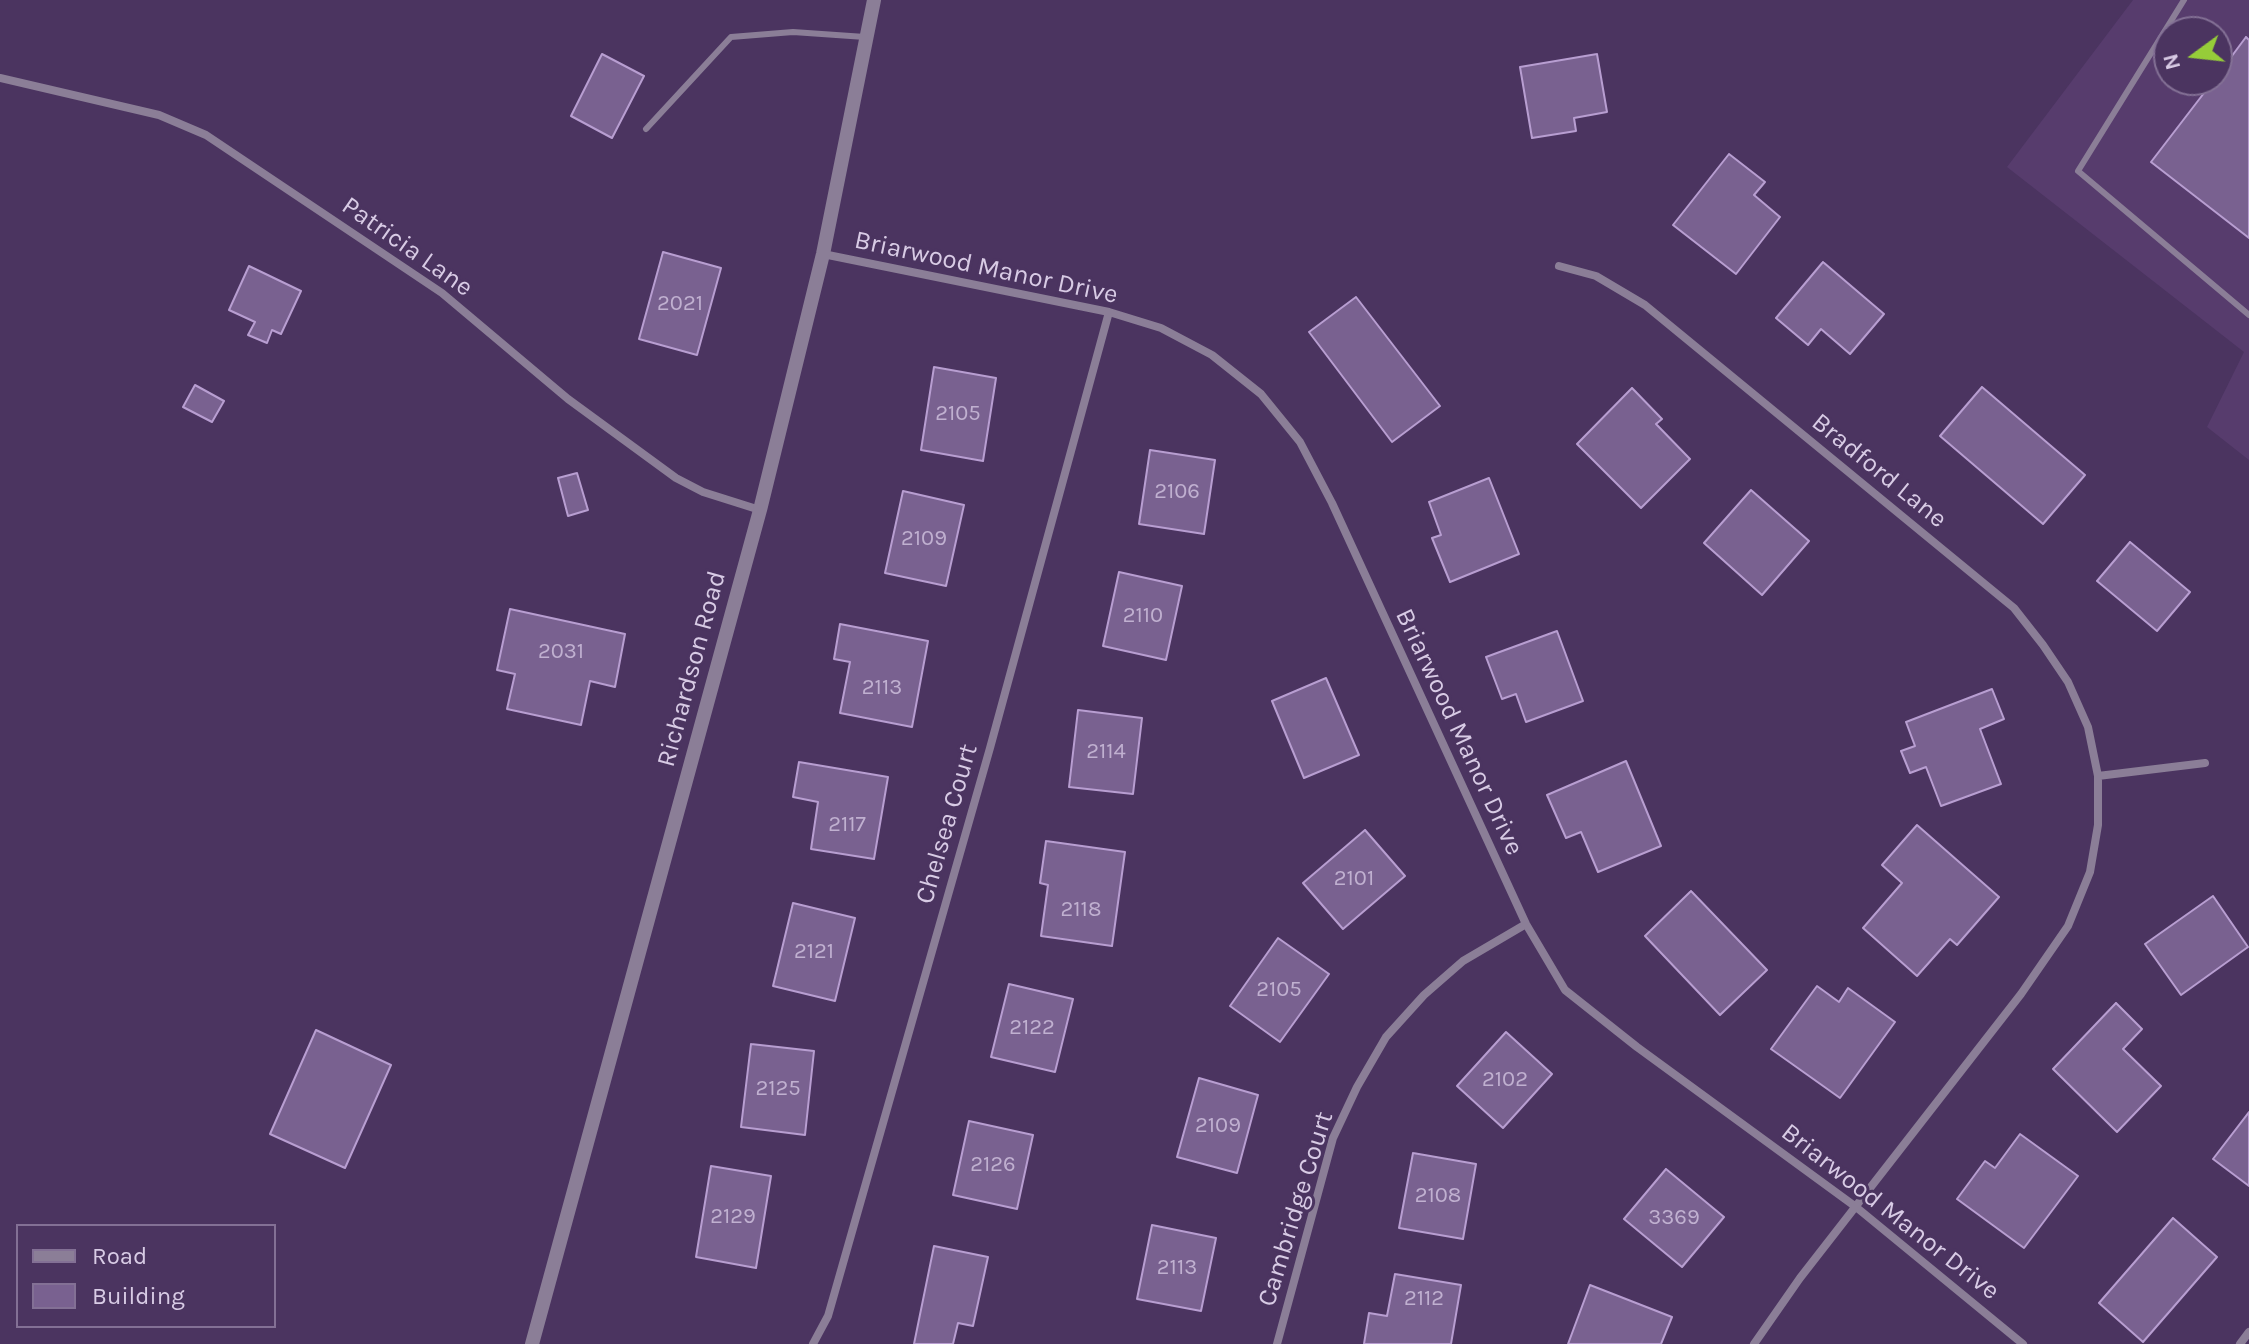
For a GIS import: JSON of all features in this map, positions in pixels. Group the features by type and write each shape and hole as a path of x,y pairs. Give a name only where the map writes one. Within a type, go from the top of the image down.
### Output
{"street":[{"name":"Richardson Road","path":"532,1344 760,510 823,254 874,0"},
{"name":"Patricia Lane","path":"0,78 159,115 206,135 442,293 568,399 676,478 703,492 760,510"},
{"name":"Briarwood Manor Drive","path":"823,254 1109,312 1161,328 1212,355 1261,394 1300,442 1332,503 1526,924 1565,990 1637,1047 1856,1207 2023,1344"},
{"name":"Bradford Lane","path":"1559,266 1596,276 1645,305 2014,608 2068,682 2088,727 2098,776 2098,825 2090,872 2068,926 2021,994 1754,1344"},
{"name":"Chelsea Court","path":"813,1344 828,1316 990,748 1109,312"},
{"path":"2098,776 2205,763"},
{"name":"Cambridge Court","path":"1277,1344 1333,1138 1357,1087 1386,1037 1424,995 1463,961 1526,924"},
{"path":"2240,1344 2249,1332"}],"lane":[{"path":"2184,0 2078,171 2249,315"},
{"path":"646,129 731,37 793,32 867,38"}],"shaded area":[{"path":"2133,0 2249,0 2249,460 2207,427 2244,352 2007,167"}],"building":[{"path":"2246,37 2249,40 2249,238 2151,162 2202,96 2233,96 2233,54"},
{"path":"602,54 644,76 612,138 571,116"},
{"path":"1597,54 1607,112 1574,118 1576,131 1532,138 1520,67"},
{"path":"1729,154 1765,182 1754,195 1780,217 1736,274 1673,225"},
{"path":"663,252 721,268 697,355 639,339"},
{"path":"1823,262 1884,314 1850,354 1821,329 1808,345 1776,318"},
{"path":"249,266 301,291 281,334 272,330 267,343 248,335 255,322 229,310"},
{"path":"1356,297 1440,406 1392,442 1309,332"},
{"path":"934,367 996,378 983,461 921,450"},
{"path":"195,385 224,401 212,422 183,407"},
{"path":"1982,387 2085,475 2043,524 1940,436"},
{"path":"1632,388 1662,419 1656,424 1690,459 1641,508 1577,444"},
{"path":"1150,450 1215,460 1204,534 1139,524"},
{"path":"577,473 588,510 568,516 558,478"},
{"path":"1489,478 1519,554 1450,582 1432,538 1441,535 1429,502"},
{"path":"1751,490 1809,541 1762,595 1704,543"},
{"path":"903,491 964,505 946,586 885,573"},
{"path":"2130,542 2190,592 2157,631 2097,581"},
{"path":"1119,572 1182,586 1166,660 1103,646"},
{"path":"510,609 625,634 615,687 590,681 581,725 507,709 515,674 497,670"},
{"path":"840,624 928,641 912,727 840,713 850,662 834,659"},
{"path":"1557,631 1583,701 1526,722 1516,694 1502,699 1486,657"},
{"path":"1326,678 1359,755 1304,778 1272,701"},
{"path":"1992,689 2004,719 1980,729 2001,784 1941,806 1926,767 1910,773 1901,751 1915,746 1906,722"},
{"path":"1078,710 1142,718 1133,794 1069,787"},
{"path":"1626,761 1661,846 1598,872 1581,832 1566,838 1547,795"},
{"path":"799,762 888,777 874,859 811,849 818,802 793,797"},
{"path":"1917,825 1999,897 1957,945 1950,939 1917,976 1863,928 1902,883 1882,865"},
{"path":"1365,830 1405,876 1343,929 1303,883"},
{"path":"1046,841 1125,852 1112,946 1041,936 1048,885 1040,883"},
{"path":"1691,891 1767,970 1720,1015 1645,936"},
{"path":"2213,896 2248,947 2181,995 2145,944"},
{"path":"793,903 855,918 835,1001 773,986"},
{"path":"1278,938 1329,974 1280,1042 1230,1006"},
{"path":"1009,984 1073,999 1055,1072 991,1057"},
{"path":"1817,986 1839,1002 1848,988 1895,1022 1840,1098 1771,1049"},
{"path":"2116,1003 2142,1029 2123,1049 2161,1086 2117,1132 2053,1069"},
{"path":"316,1030 391,1065 345,1168 270,1134"},
{"path":"1506,1032 1552,1074 1503,1128 1457,1086"},
{"path":"751,1044 814,1051 805,1135 741,1127"},
{"path":"1199,1078 1258,1095 1237,1173 1177,1157"},
{"path":"2249,1112 2249,1186 2213,1159"},
{"path":"969,1121 1033,1135 1017,1209 953,1195"},
{"path":"2020,1134 2078,1176 2024,1248 1957,1199 1985,1161 1995,1168"},
{"path":"1413,1153 1476,1164 1463,1239 1399,1228"},
{"path":"711,1166 771,1176 756,1268 696,1257"},
{"path":"1666,1169 1724,1217 1682,1267 1624,1219"},
{"path":"2173,1218 2217,1257 2143,1342 2099,1303"},
{"path":"1152,1225 1216,1238 1201,1311 1137,1299"},
{"path":"934,1246 988,1257 973,1326 958,1323 953,1344 914,1344"},
{"path":"1395,1274 1461,1285 1451,1344 1364,1344 1369,1313 1387,1316"},
{"path":"1590,1285 1672,1317 1661,1344 1568,1344"}]}
